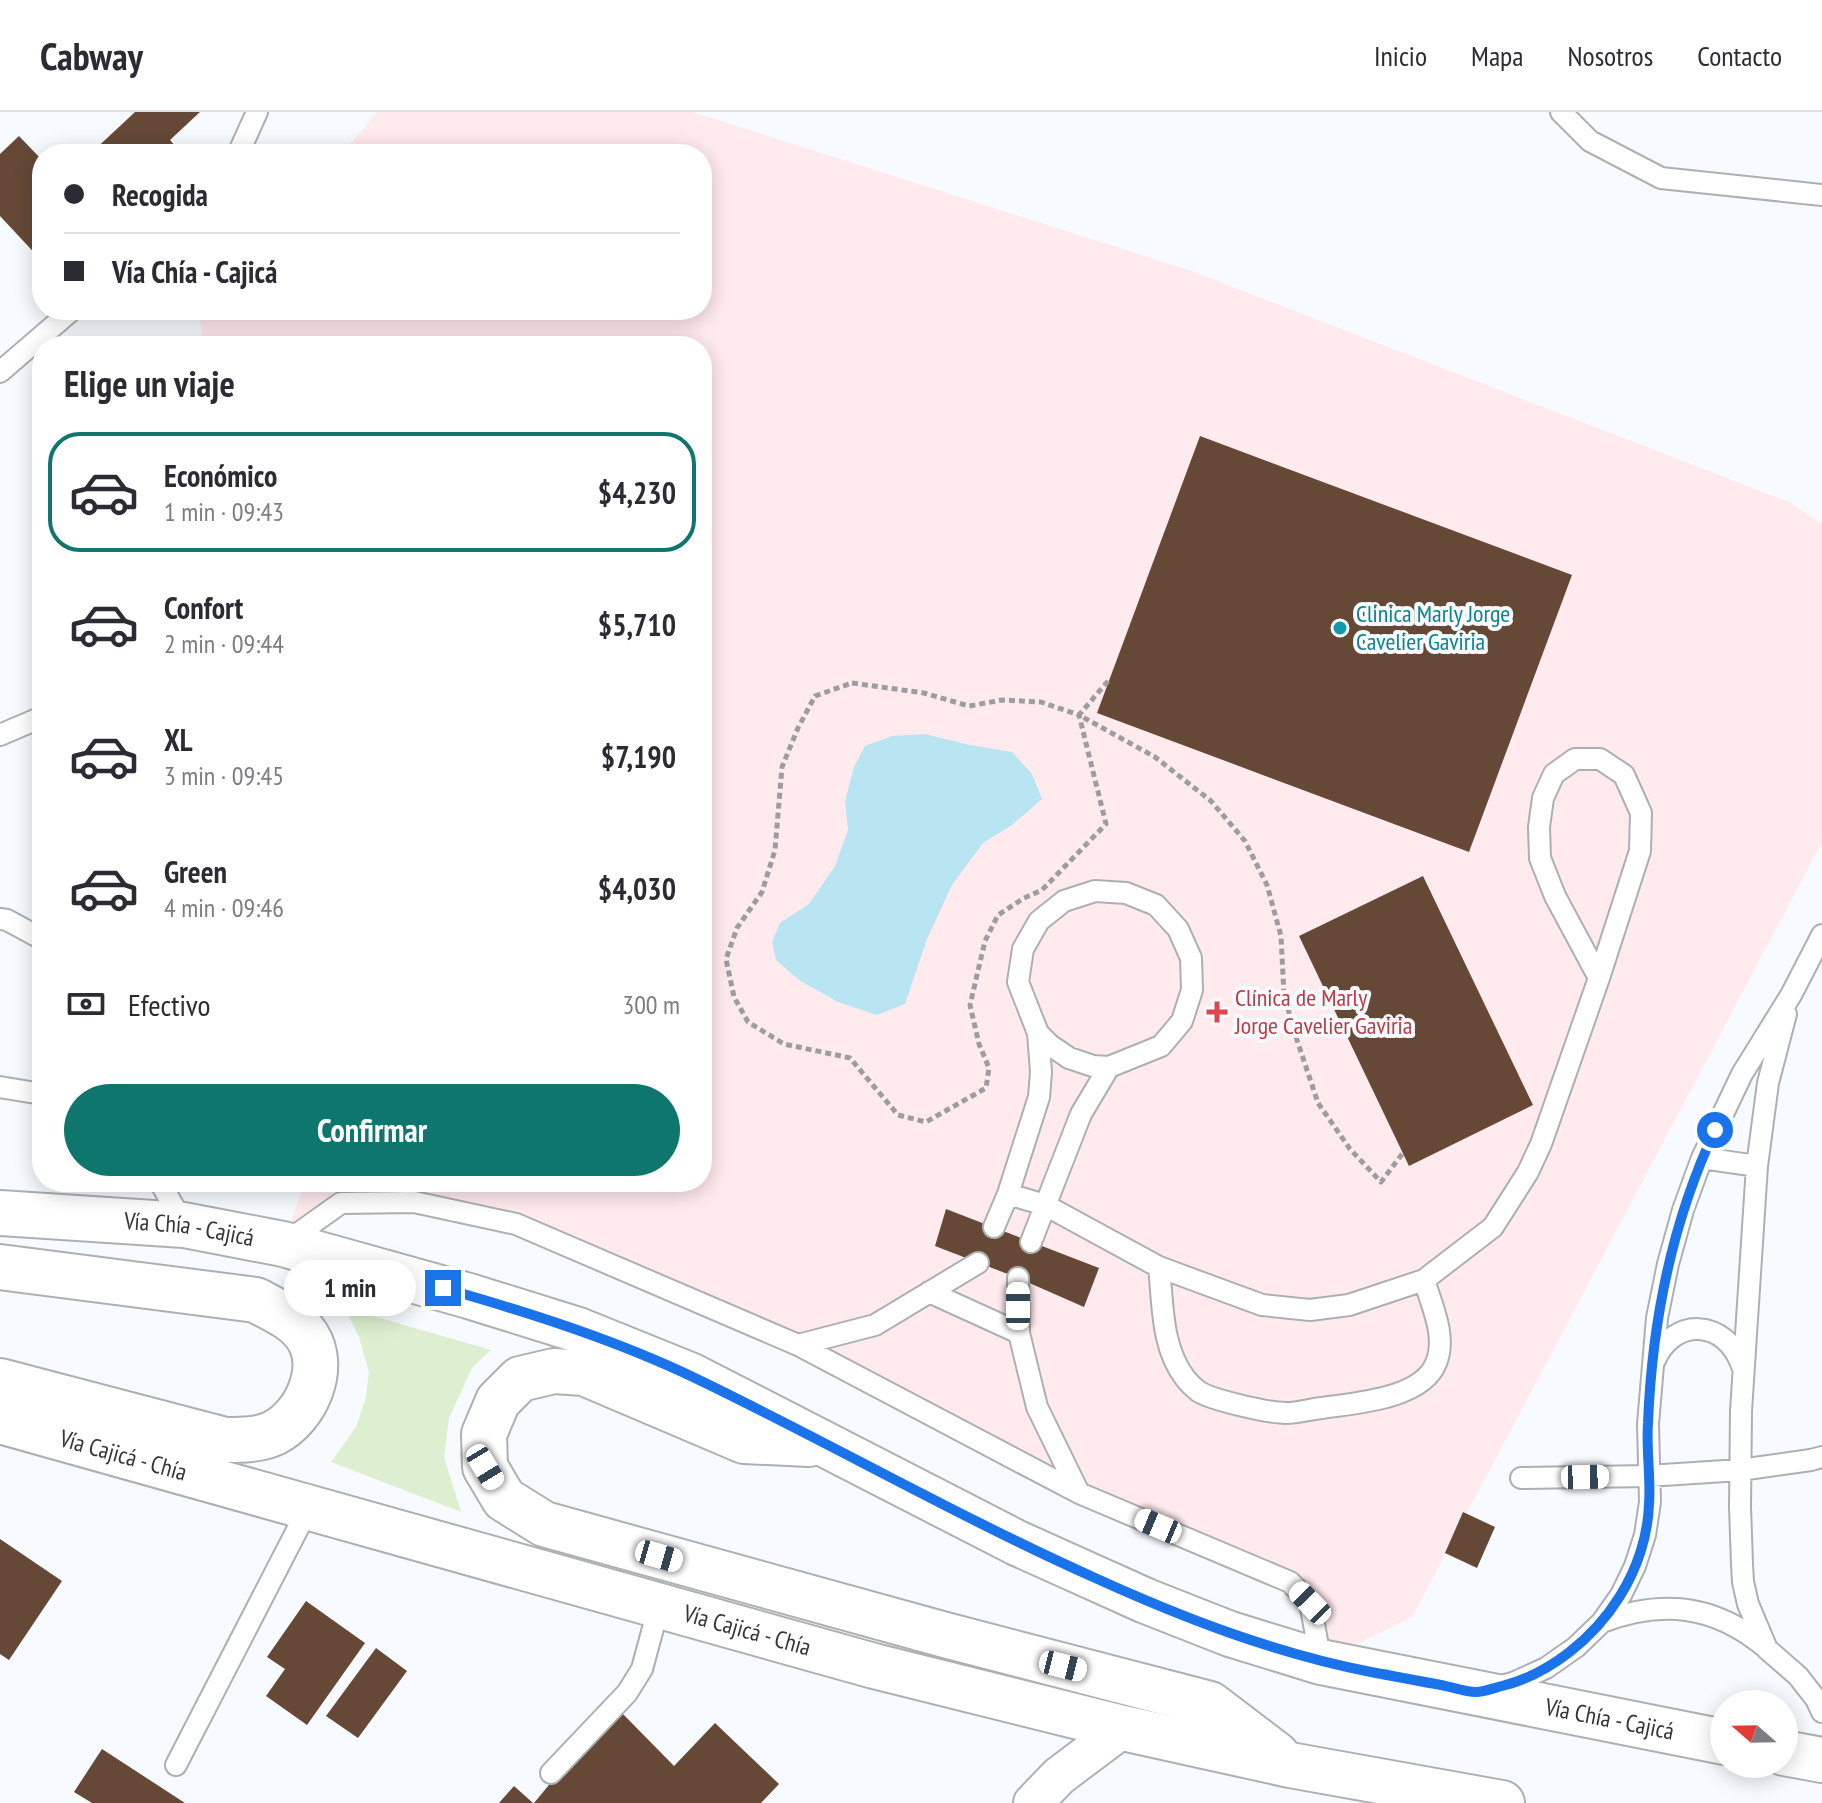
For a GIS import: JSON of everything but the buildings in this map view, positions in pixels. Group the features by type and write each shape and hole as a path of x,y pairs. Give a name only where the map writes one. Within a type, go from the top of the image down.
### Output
{"highway":[{"name":"Vía Chía - Cajicá","path":"0,1213 184,1225 283,1244 469,1296 578,1330 692,1376 1017,1543 1146,1601 1230,1634 1321,1662 1710,1739"},
{"path":"0,1267 256,1300 292,1320 308,1337 315,1360 314,1379 307,1399 293,1420 275,1432 255,1439 225,1440 0,1381"},
{"path":"824,1444 744,1441 584,1373 554,1371 520,1379 498,1401 484,1434 485,1467 504,1499 544,1524 945,1635 1210,1704 1290,1765"},
{"name":"Vía Cajicá - Chía","path":"0,1421 874,1666 1123,1728 1290,1765 1502,1803"},
{"path":"1798,1756 1822,1760"}],"street":[{"path":"1033,1803 1059,1776 1123,1728"}],"lane":[{"path":"243,144 257,112"},
{"path":"1561,112 1590,141 1661,178 1822,195"},
{"path":"42,336 60,320"},
{"path":"0,372 32,344"},
{"path":"0,735 32,721"},
{"path":"1008,1194 1045,1205 1159,1267 1262,1305 1310,1310 1349,1305 1424,1280 1493,1227 1528,1172 1541,1144 1599,978 1640,851 1641,813 1624,775 1600,759 1575,759 1554,774 1543,798 1539,827 1540,858 1555,896 1599,978"},
{"path":"994,1227 1008,1194 1039,1097 1038,1033 1018,982 1023,949 1039,921 1064,901 1095,891 1126,893 1156,905 1178,929 1191,958 1192,990 1182,1021 1161,1046 1109,1067 1093,1066 1069,1058 1038,1033"},
{"path":"0,919 32,934"},
{"path":"1477,1692 1513,1683 1546,1668 1576,1647 1602,1622 1630,1576 1645,1535 1650,1502 1648,1424 1657,1318 1683,1210 1702,1158 1742,1074 1791,995 1822,935"},
{"path":"1742,1377 1757,1166 1768,1083 1791,995"},
{"path":"1031,1242 1081,1114 1109,1067"},
{"path":"0,1087 32,1092"},
{"path":"1702,1158 1757,1166"},
{"path":"166,1192 184,1225"},
{"path":"283,1244 341,1203 414,1202 516,1224 798,1345 1079,1493 1290,1582 1310,1603 1321,1662"},
{"path":"798,1345 875,1325 978,1263"},
{"path":"1159,1267 1165,1330 1173,1358 1184,1377 1198,1391 1248,1407 1286,1413 1359,1403 1401,1393 1424,1380 1436,1363 1441,1338 1424,1280"},
{"path":"1018,1278 1019,1333 1037,1407 1079,1493"},
{"path":"929,1292 1019,1333"},
{"path":"1653,1373 1655,1360 1670,1339 1680,1332 1693,1329 1718,1334 1729,1342 1742,1365 1740,1470 1743,1582 1748,1604 1767,1649"},
{"path":"1521,1478 1648,1476 1740,1470 1822,1457"},
{"path":"176,1765 309,1507"},
{"path":"551,1773 627,1693 642,1669 659,1606"},
{"path":"1602,1622 1644,1609 1666,1608 1688,1609 1731,1623 1749,1634 1798,1676 1822,1712"}],"path":[{"path":"1079,715 1108,681"},
{"path":"1079,715 1106,824 1042,890 998,915 985,941 970,1005 979,1044 989,1068 986,1088 926,1122 898,1115 850,1058 784,1044 748,1022 734,997 726,959 737,928 762,892 775,850 782,767 815,696 852,683 924,693 969,706 1002,700 1041,702 1079,715 1155,757 1211,801 1245,841 1271,897 1281,936 1284,995 1318,1103 1350,1149 1381,1182 1403,1153"}],"shaded area":[{"name":"Clínica de Marly Jorge Cavelier Gaviria","path":"377,112 693,112 1189,270 1789,502 1822,524 1822,842 1412,1617 1321,1662 1310,1603 1290,1582 1079,1493 798,1345 516,1224 341,1203 283,1244 301,1192 712,1192 712,336 202,336 200,321 712,320 712,144 350,144"}],"green space":[{"path":"345,1308 491,1350 472,1368 449,1418 444,1457 461,1512 331,1462 356,1427 366,1397 369,1372 359,1337"}],"water":[{"path":"925,734 1012,752 1032,774 1042,799 1012,825 983,843 952,885 927,939 905,1004 877,1015 838,1002 799,980 776,960 772,942 780,923 809,904 835,866 848,830 845,801 854,767 865,746 892,736"}],"place":[{"name":"Clinica Marly Jorge Cavelier Gaviria","path":"1340,628"},
{"name":"Clínica de Marly Jorge Cavelier Gaviria","path":"1217,1012"}],"route":[{"path":"443,1288 578,1330 692,1376 1017,1543 1146,1601 1230,1634 1321,1662 1477,1692 1513,1683 1546,1668 1576,1647 1602,1622 1621,1595 1635,1566 1645,1535 1650,1502 1648,1424 1657,1318 1683,1210 1715,1130"}]}
